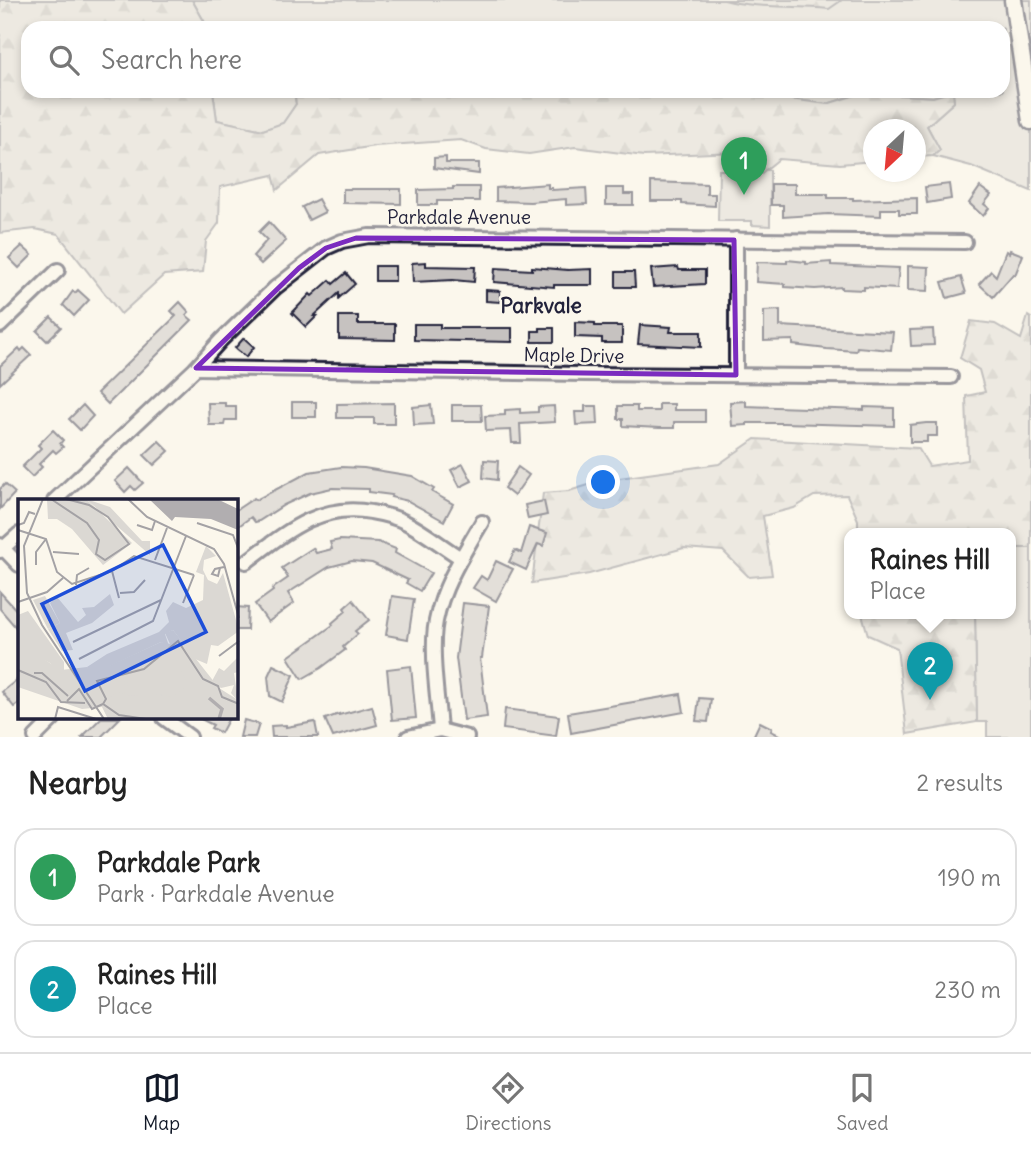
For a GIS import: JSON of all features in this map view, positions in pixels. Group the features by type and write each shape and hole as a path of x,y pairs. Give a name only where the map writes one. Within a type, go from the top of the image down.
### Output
{"main road":[{"path":"1013,0 1031,121"}],"street":[{"name":"Parkdale Avenue","path":"56,499 196,368 247,313 326,247 356,238 965,242"},
{"path":"736,239 736,375"},
{"path":"0,326 58,270"},
{"name":"Maple Drive","path":"196,368 951,377"},
{"path":"246,562 310,519 335,510 382,514 405,522 461,558"},
{"path":"440,730 436,623 441,602 461,558 482,522"},
{"path":"18,535 1,548 18,564"},
{"path":"35,737 52,720"},
{"path":"167,720 190,737"},
{"path":"408,737 440,730 467,737"}],"highlighted area":[{"path":"356,238 734,240 736,375 196,368 299,268 326,248"}],"green space":[{"path":"0,0 192,0 204,21 21,21 21,98 214,98 217,120 263,130 283,123 296,104 295,98 782,98 827,104 846,98 954,98 954,102 927,126 940,150 933,156 926,156 926,119 863,119 863,162 840,164 779,159 758,176 735,152 644,156 575,147 529,154 486,149 461,140 375,146 319,155 277,190 273,175 220,187 219,223 206,241 203,272 164,275 121,314 58,234 35,229 0,233"},
{"path":"192,0 1031,0 1031,191 971,166 933,156 940,150 927,126 954,102 954,98 1010,98 1010,21 204,21"},
{"path":"724,0 842,0 829,9 750,5"},
{"path":"214,98 295,98 296,104 283,123 263,130 217,120"},
{"path":"782,98 846,98 827,104"},
{"path":"719,170 770,170 770,226 752,225 752,221 718,221"},
{"path":"1028,316 1031,318 1031,548 1016,548 1016,528 858,528 858,520 847,495 814,496 794,508 763,516 772,575 749,577 723,551 684,548 589,574 532,583 543,493 569,491 605,480 719,464 755,439 918,448 929,466 968,460 966,396 985,392 979,370 960,358 971,321 995,324 1021,339"},
{"path":"1016,548 1031,548 1031,737 987,737 987,722 977,722 975,619 1016,619"},
{"path":"863,619 975,619 977,722 907,734 897,648 868,635"}],"building":[{"path":"446,157 446,163 479,163 479,174 434,168 434,158"},
{"path":"651,182 707,184 707,194 715,194 715,206 682,204 682,201 651,201"},
{"path":"548,184 548,188 552,190 586,188 587,204 566,205 566,199 496,201 496,188"},
{"path":"771,184 795,184 795,194 828,194 828,198 917,198 917,214 899,214 899,209 881,209 881,216 828,214 783,217 783,205 771,205"},
{"path":"949,184 951,199 927,203 925,187"},
{"path":"479,187 479,201 437,201 437,205 418,205 418,190"},
{"path":"980,187 991,195 984,204 989,208 983,216 969,203"},
{"path":"606,188 624,188 624,194 633,194 633,205 606,205"},
{"path":"343,189 401,189 401,204 343,203"},
{"path":"318,199 325,212 309,220 302,207"},
{"path":"269,222 286,241 261,264 253,256 267,240 259,232"},
{"path":"22,246 32,255 19,268 9,258"},
{"path":"1010,250 1023,255 1015,275 1013,274 993,297 979,284 991,271 996,276 1006,251 1009,253"},
{"path":"787,260 806,264 831,262 831,265 899,268 897,289 815,289 756,282 757,262 787,263"},
{"path":"426,262 426,266 475,267 474,282 413,282 412,263"},
{"path":"375,266 395,266 395,281 375,281"},
{"path":"908,266 929,267 928,291 908,290"},
{"path":"532,267 592,269 592,285 554,287 494,282 495,268 532,270"},
{"path":"678,267 679,270 705,270 705,284 653,287 651,269"},
{"path":"616,272 634,272 635,287 616,287"},
{"path":"346,273 355,284 339,298 339,293 306,327 292,313 310,294 312,296 330,280 333,284"},
{"path":"961,277 966,293 947,298 942,282"},
{"path":"78,290 89,300 74,316 63,305 73,291 75,293"},
{"path":"486,290 500,291 500,302 486,301"},
{"path":"180,302 189,312 186,315 192,320 108,404 97,393 176,316 171,311"},
{"path":"780,310 780,326 893,332 891,350 857,347 856,351 827,349 793,345 793,340 764,341 764,311"},
{"path":"339,316 358,316 358,324 395,324 395,340 339,339"},
{"path":"51,317 61,327 47,341 37,331"},
{"path":"575,322 595,323 595,326 622,326 622,343 602,343 602,338 575,337"},
{"path":"414,324 440,324 440,328 512,328 512,342 414,340"},
{"path":"640,325 671,327 670,332 701,332 701,347 638,344"},
{"path":"540,328 554,328 554,342 532,342 532,331 540,331"},
{"path":"933,329 934,345 911,346 910,330"},
{"path":"244,338 254,347 246,357 235,348"},
{"path":"19,348 21,351 24,348 31,355 0,384 0,366"},
{"path":"746,401 746,406 864,410 864,407 894,408 894,426 747,423 732,426 730,402"},
{"path":"292,402 316,402 316,417 292,417"},
{"path":"208,403 236,406 236,420 225,420 224,425 209,425"},
{"path":"394,403 394,424 374,424 374,418 337,418 337,404"},
{"path":"659,404 674,404 674,410 705,410 705,422 674,422 674,428 659,428 623,426 623,419 618,419 618,406 637,406 637,411 659,411"},
{"path":"83,405 93,416 80,430 69,419"},
{"path":"431,405 433,424 414,425 413,407"},
{"path":"452,405 481,405 482,421 452,421"},
{"path":"554,406 555,422 520,424 521,443 512,443 511,430 486,431 485,416 505,415 505,410 538,412 538,407"},
{"path":"585,406 597,406 598,424 576,425 575,412 585,412"},
{"path":"937,423 937,436 927,436 927,442 910,442 910,425"},
{"path":"53,430 63,440 60,444 63,447 56,453 53,450 39,464 42,467 32,477 22,467 41,448 38,445"},
{"path":"159,441 169,451 154,465 144,455"},
{"path":"484,460 498,461 497,480 483,478"},
{"path":"463,464 472,481 460,487 451,470"},
{"path":"341,467 412,476 453,504 444,521 408,501 391,497 392,495 369,492 369,489 332,488 310,493 259,521 255,522 251,517 238,527 238,509 254,498 256,500 309,472"},
{"path":"518,467 529,475 514,496 504,488"},
{"path":"129,468 143,483 135,490 131,486 125,492 115,481"},
{"path":"5,484 15,493 0,509 0,489"},
{"path":"544,501 547,515 528,519 525,505"},
{"path":"529,527 547,533 543,546 538,544 526,570 509,562 515,550 521,553"},
{"path":"330,542 378,542 396,549 395,553 431,573 420,591 406,583 408,580 372,563 352,561 329,567 288,593 294,603 268,622 255,604 288,578 282,568 313,548 316,553 332,549"},
{"path":"496,561 513,569 496,601 473,588 481,576 487,580"},
{"path":"0,592 18,612 18,630 0,609"},
{"path":"392,596 414,599 408,639 386,635"},
{"path":"353,600 369,620 355,631 358,634 343,647 345,650 302,679 288,657 333,625"},
{"path":"463,603 489,606 480,658 487,717 464,720 456,658"},
{"path":"238,607 248,608 247,630 238,630"},
{"path":"273,665 294,675 282,702 270,696 268,676"},
{"path":"411,666 416,718 392,720 387,669"},
{"path":"18,679 18,704 14,707 2,692"},
{"path":"681,694 684,712 571,733 568,713"},
{"path":"699,698 711,699 708,722 696,721"},
{"path":"372,706 377,725 333,737 325,719"},
{"path":"505,709 559,716 556,736 503,729"},
{"path":"99,720 118,720 101,737 82,737"},
{"path":"203,720 228,720 221,733 211,728 213,725"},
{"path":"244,720 259,724 255,737 240,737"},
{"path":"315,722 318,737 272,737 271,726 286,727"},
{"path":"760,722 772,728 771,731 783,737 753,737"}],"place":[{"name":"Parkdale Park","path":"744,195"},
{"name":"Raines Hill","path":"930,700"}],"district":[{"name":"Parkvale","path":"541,306"}]}
